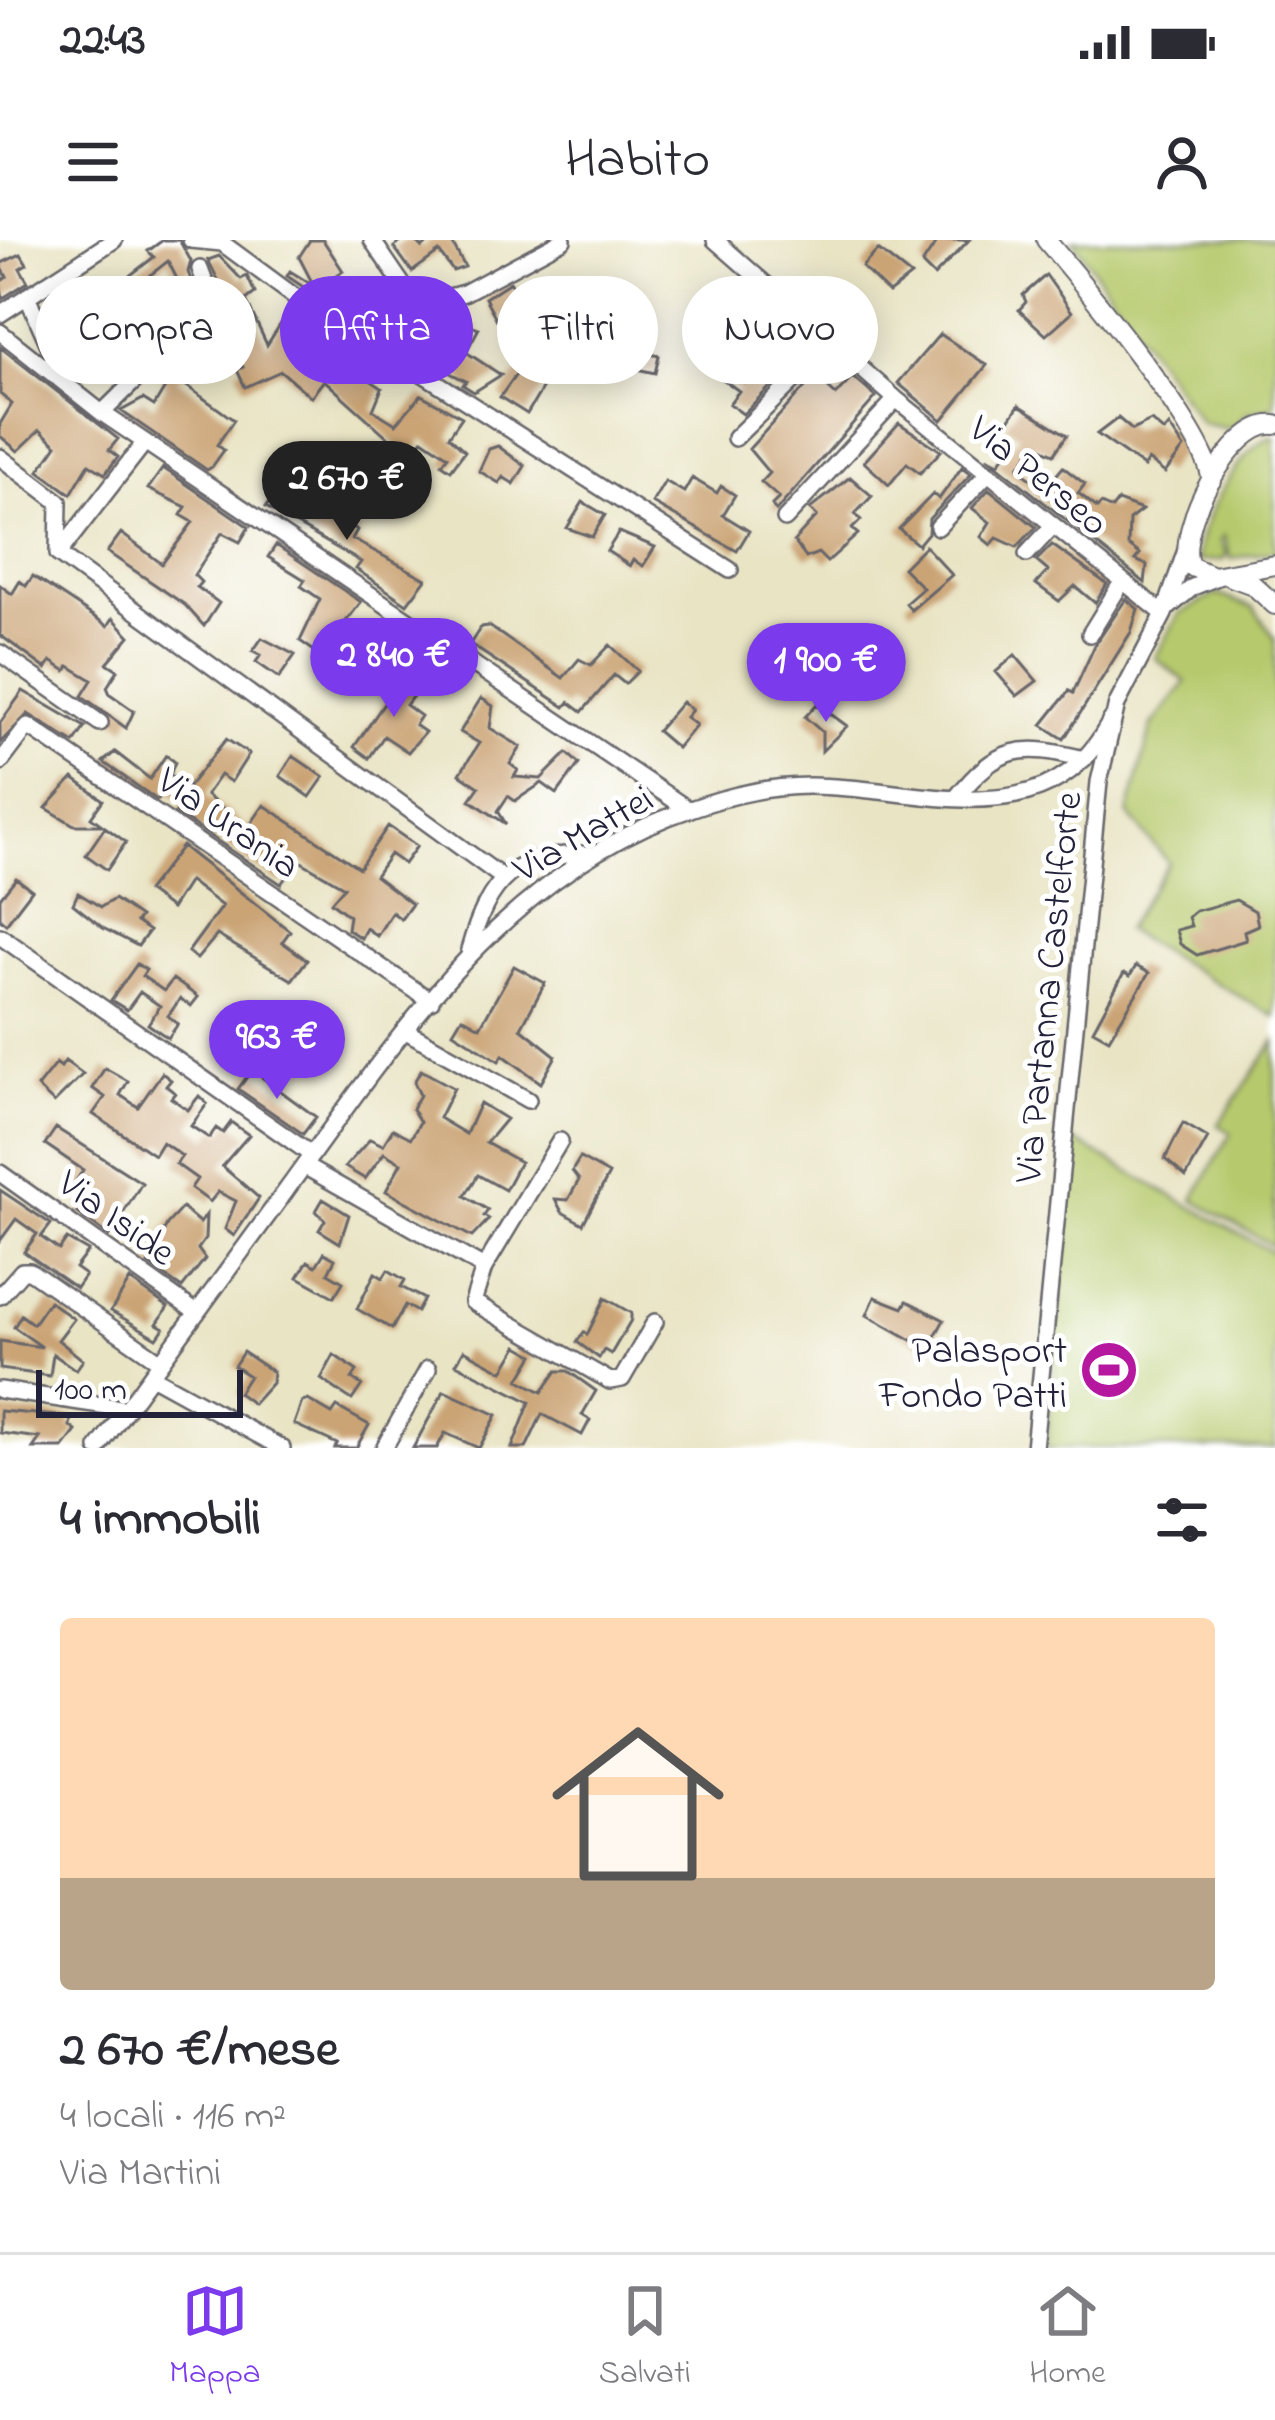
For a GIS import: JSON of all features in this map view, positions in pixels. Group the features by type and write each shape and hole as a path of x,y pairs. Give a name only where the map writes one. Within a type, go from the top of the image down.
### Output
{"street":[{"path":"0,314 114,240"},
{"path":"372,240 397,276"},
{"path":"473,288 563,240"},
{"name":"Via Perseo","path":"715,240 756,276"},
{"path":"1046,240 1175,407 1210,461 1211,481"},
{"path":"102,413 213,304 192,241 222,243 280,286"},
{"path":"27,296 36,316"},
{"path":"0,332 36,361"},
{"name":"Via Perseo","path":"878,383 1164,614"},
{"path":"65,384 689,810"},
{"path":"439,384 730,570"},
{"path":"735,438 790,384"},
{"path":"785,519 896,399"},
{"path":"1175,407 1212,437 1244,435 1273,423"},
{"path":"1244,435 1211,481 1186,550 1194,569 1253,585 1275,605"},
{"path":"58,554 145,442"},
{"path":"0,457 59,502 58,554"},
{"path":"938,527 988,473"},
{"path":"1027,554 1052,527"},
{"name":"Via Partanna Castelforte","path":"1034,1448 1096,800 1111,720 1164,614 1186,550"},
{"path":"58,554 502,878"},
{"path":"1164,614 1187,591 1220,576 1275,565"},
{"path":"1090,634 1122,582"},
{"path":"0,653 100,723"},
{"name":"Via Mattei","path":"98,1448 406,1031 468,956 526,899 593,854 689,810 790,786 1014,799 1048,786 1084,760 1111,720"},
{"name":"Via Urania","path":"0,763 28,726 430,1001"},
{"path":"956,798 970,779 1008,753 1036,747 1084,760"},
{"path":"468,956 485,900 502,878 542,858 593,854"},
{"path":"0,936 308,1161 484,1268"},
{"path":"406,1031 528,1100"},
{"path":"560,1142 484,1268 473,1302 610,1381 622,1379 655,1322"},
{"name":"Via Iside","path":"0,1173 197,1313"},
{"path":"0,1296 22,1271 30,1271 156,1369 279,1447"},
{"path":"384,1448 428,1369"},
{"path":"0,1390 127,1409"}],"green space":[{"path":"1073,240 1275,240 1275,406 1248,413 1229,429 1201,423"},
{"path":"1275,437 1275,551 1231,559 1224,536 1220,541 1227,554 1222,560 1199,561 1203,530 1222,489 1249,453"},
{"path":"1217,594 1254,608 1275,639 1275,1017 1125,930 1169,863 1128,814 1152,725 1186,682 1155,658 1179,614"},
{"path":"1275,1041 1275,1247 1193,1200 1231,1133 1218,1125"},
{"path":"1073,1140 1275,1254 1275,1448 1046,1448"}],"building":[{"path":"163,240 179,240 191,261 190,276 176,276 168,261 149,276 129,276 154,257 148,251"},
{"path":"310,240 323,240 343,271 335,276 309,276 299,257"},
{"path":"404,240 416,240 422,248 431,240 456,240 452,243 465,267 453,271 439,252 412,272 394,247"},
{"path":"938,240 969,240 934,276 922,264"},
{"path":"878,250 911,276 889,293 878,276 862,267"},
{"path":"21,254 27,264 20,268 28,282 3,298 0,282 7,277 0,264"},
{"path":"219,256 238,276 216,276 208,260"},
{"path":"1046,275 1072,312 1046,335 1019,310 1026,302 1023,295"},
{"path":"497,290 497,320 485,298"},
{"path":"256,321 267,345 280,325 280,371 256,382"},
{"path":"940,334 987,365 942,420 898,383"},
{"path":"0,347 36,375 36,384 47,384 118,439 109,450 118,457 105,474 89,464 71,494 39,471 57,445 40,430 18,451 0,436 0,424 12,404 0,394"},
{"path":"473,357 497,372 497,378 474,392 463,385 473,384"},
{"path":"184,384 234,420 217,445 224,450 207,470 121,411 143,399 154,406 166,386"},
{"path":"296,384 321,384 311,397"},
{"path":"328,384 376,384 382,388 373,410 396,424 421,395 462,417 449,436 465,451 451,470 442,464 448,456 423,439 410,457"},
{"path":"509,384 545,384 527,414 500,397"},
{"path":"729,384 773,384 743,414 729,404 739,391"},
{"path":"808,384 824,384 836,395 846,384 861,384 876,397 776,511 772,505 779,498 761,482 769,473 749,449"},
{"path":"1019,405 1067,435 1054,454 1035,445 1019,467 1027,476 1045,489 1063,467 1085,484 1078,493 1097,508 1101,504 1112,509 1118,501 1142,510 1129,520 1128,545 1140,554 1135,560 1147,565 1145,583 987,457 999,463 1019,435 1005,426"},
{"path":"1118,418 1132,430 1151,421 1164,432 1169,426 1184,448 1165,473 1148,460 1144,467 1097,434"},
{"path":"899,423 941,451 920,473 907,463 889,485 864,462"},
{"path":"498,446 525,466 514,484 503,477 499,483 479,471 489,449"},
{"path":"962,467 971,474 929,519 928,533 918,545 899,529 933,494 939,499"},
{"path":"163,468 249,527 240,542 222,533 194,575 201,582 197,587 219,603 204,626 185,605 107,552 121,533 162,564 193,522 181,515 186,507 148,489"},
{"path":"850,477 872,496 855,514 861,520 852,529 858,534 827,562 818,553 806,558 794,541 817,516 810,509"},
{"path":"692,478 717,493 721,486 735,495 723,515 749,531 737,551 652,503 665,481 684,492"},
{"path":"280,487 306,503 313,498 337,513 357,530 352,539 426,579 407,604 356,569 361,562 266,507"},
{"path":"989,489 1036,527 1017,547 997,538 991,545 981,537 990,522 972,508"},
{"path":"583,502 605,515 592,537 567,528"},
{"path":"619,532 655,547 643,566 633,560 630,566 607,551"},
{"path":"276,545 361,602 320,655 300,641 320,599 301,586 305,580 268,557"},
{"path":"1052,545 1107,584 1095,603 1075,586 1059,601 1036,584 1048,571 1036,561"},
{"path":"925,546 952,575 911,610 906,603 923,588 903,568"},
{"path":"33,576 108,626 113,618 130,636 107,663 118,670 107,687 110,694 134,711 126,728 82,696 92,680 51,661 46,669 0,635 0,585 12,594 20,581 26,586"},
{"path":"1126,599 1138,609 1131,632 1064,739 1042,725 1069,691 1073,693 1095,645"},
{"path":"489,626 563,678 579,659 591,665 610,645 638,671 625,684 614,675 582,712 569,702 565,707 470,644 481,627"},
{"path":"262,638 295,655 279,678 256,662 261,655 253,651"},
{"path":"1015,655 1037,681 1017,696 996,672"},
{"path":"406,672 422,684 406,705 421,716 415,725 425,732 408,752 384,736 369,758 354,747"},
{"path":"23,691 85,727 74,743 28,714 0,743 0,723"},
{"path":"481,698 493,706 490,728 521,747 510,764 518,770 514,777 541,779 567,753 579,764 557,794 542,783 515,801 508,796 498,811 506,824 470,800 479,787 460,774 479,743 460,732"},
{"path":"682,702 692,710 686,717 696,725 677,748 657,731"},
{"path":"817,704 847,726 822,751 822,732 805,717"},
{"path":"226,739 249,754 231,782 220,775 206,795 248,828 264,805 359,868 388,826 417,846 404,864 390,854 375,876 412,904 401,919 392,912 377,936 366,928 361,938 347,929 349,916 331,902 344,887 298,860 281,884 176,813 184,801 168,791 157,800 103,762 115,752 150,779 166,755 175,762 170,775 188,787"},
{"path":"293,756 324,777 310,797 280,776"},
{"path":"73,778 103,800 91,817 102,825 74,825 46,808"},
{"path":"105,827 126,842 107,870 86,855"},
{"path":"182,846 290,931 282,942 307,960 292,980 217,935 197,959 188,952 222,906 189,881 171,909 147,891"},
{"path":"16,878 32,890 6,924 0,919 0,898"},
{"path":"78,893 101,907 114,899 140,917 136,922 149,931 138,946 103,928 73,904"},
{"path":"1236,900 1255,911 1258,925 1244,931 1246,940 1197,955 1180,944 1176,930 1191,926 1188,917 1195,911"},
{"path":"137,964 146,970 142,976 164,991 173,979 198,997 191,1006 180,999 168,1016 178,1024 168,1038 148,1024 160,1006 140,992 127,1010 111,1000"},
{"path":"514,966 545,983 521,1028 556,1056 541,1083 503,1055 499,1061 453,1032 462,1017 480,1027"},
{"path":"1136,966 1149,973 1109,1039 1093,1030 1124,973 1130,976"},
{"path":"65,1061 83,1074 54,1103 37,1087 56,1063 61,1067"},
{"path":"105,1068 128,1081 120,1095 138,1107 162,1073 171,1080 166,1086 175,1093 171,1098 188,1110 199,1096 207,1104 191,1126 209,1138 216,1128 223,1133 231,1122 249,1135 222,1166 259,1198 234,1236 225,1229 236,1201 218,1192 210,1202 191,1188 197,1179 176,1164 182,1156 162,1142 154,1155 93,1114 105,1097 92,1088"},
{"path":"252,1070 316,1117 303,1134 238,1089"},
{"path":"421,1070 454,1088 439,1118 466,1134 480,1103 506,1119 486,1143 520,1162 505,1190 478,1175 465,1196 488,1210 484,1216 489,1219 472,1237 386,1191 401,1163 384,1153 365,1179 345,1167 370,1139 383,1145 393,1129 411,1138 420,1122 412,1109 420,1095 414,1082"},
{"path":"1183,1123 1208,1138 1186,1177 1165,1159"},
{"path":"56,1128 142,1183 109,1236 78,1213 91,1195 74,1184 83,1170 45,1144"},
{"path":"580,1158 609,1174 583,1224 562,1212 555,1199 568,1200 579,1180 572,1171"},
{"path":"0,1190 51,1224 41,1237 59,1250 67,1239 88,1251 75,1268 85,1275 76,1288 24,1252 37,1234 16,1219 0,1241"},
{"path":"323,1199 349,1215 340,1243 319,1230 325,1220 316,1211"},
{"path":"182,1208 200,1223 206,1215 205,1239 198,1249 205,1259 182,1288 148,1264 167,1224"},
{"path":"324,1253 335,1259 328,1273 343,1282 334,1297 298,1277 308,1261 316,1266"},
{"path":"388,1270 405,1280 401,1287 424,1299 417,1312 405,1305 392,1329 357,1309 375,1273 383,1278"},
{"path":"130,1280 168,1307 157,1324 164,1328 157,1338 111,1311"},
{"path":"875,1297 903,1308 907,1301 944,1320 928,1349 867,1315"},
{"path":"605,1298 631,1313 631,1320 611,1354 604,1350 599,1358 577,1342 584,1332 587,1335"},
{"path":"49,1301 74,1319 58,1340 83,1360 76,1370 53,1354 50,1376 0,1369 0,1341 42,1347 14,1327 21,1315 33,1324"},
{"path":"518,1346 534,1355 519,1380 542,1392 557,1371 568,1371 596,1391 582,1415 590,1420 582,1435 542,1414 526,1448 512,1448 530,1402 456,1364 464,1350 503,1371"},
{"path":"243,1352 273,1372 272,1383 253,1404 238,1393 249,1376 234,1366"},
{"path":"334,1355 357,1371 352,1379 362,1385 352,1400 321,1379"},
{"path":"444,1391 497,1415 479,1448 445,1433 437,1448 413,1448"},
{"path":"308,1400 332,1414 337,1407 369,1425 356,1448 335,1448 337,1444 294,1424 302,1402"},
{"path":"0,1411 71,1417 70,1426 76,1431 63,1448 33,1448 40,1438 0,1433"}],"place":[{"name":"Palasport Fondo Patti","path":"1109,1370"}]}
